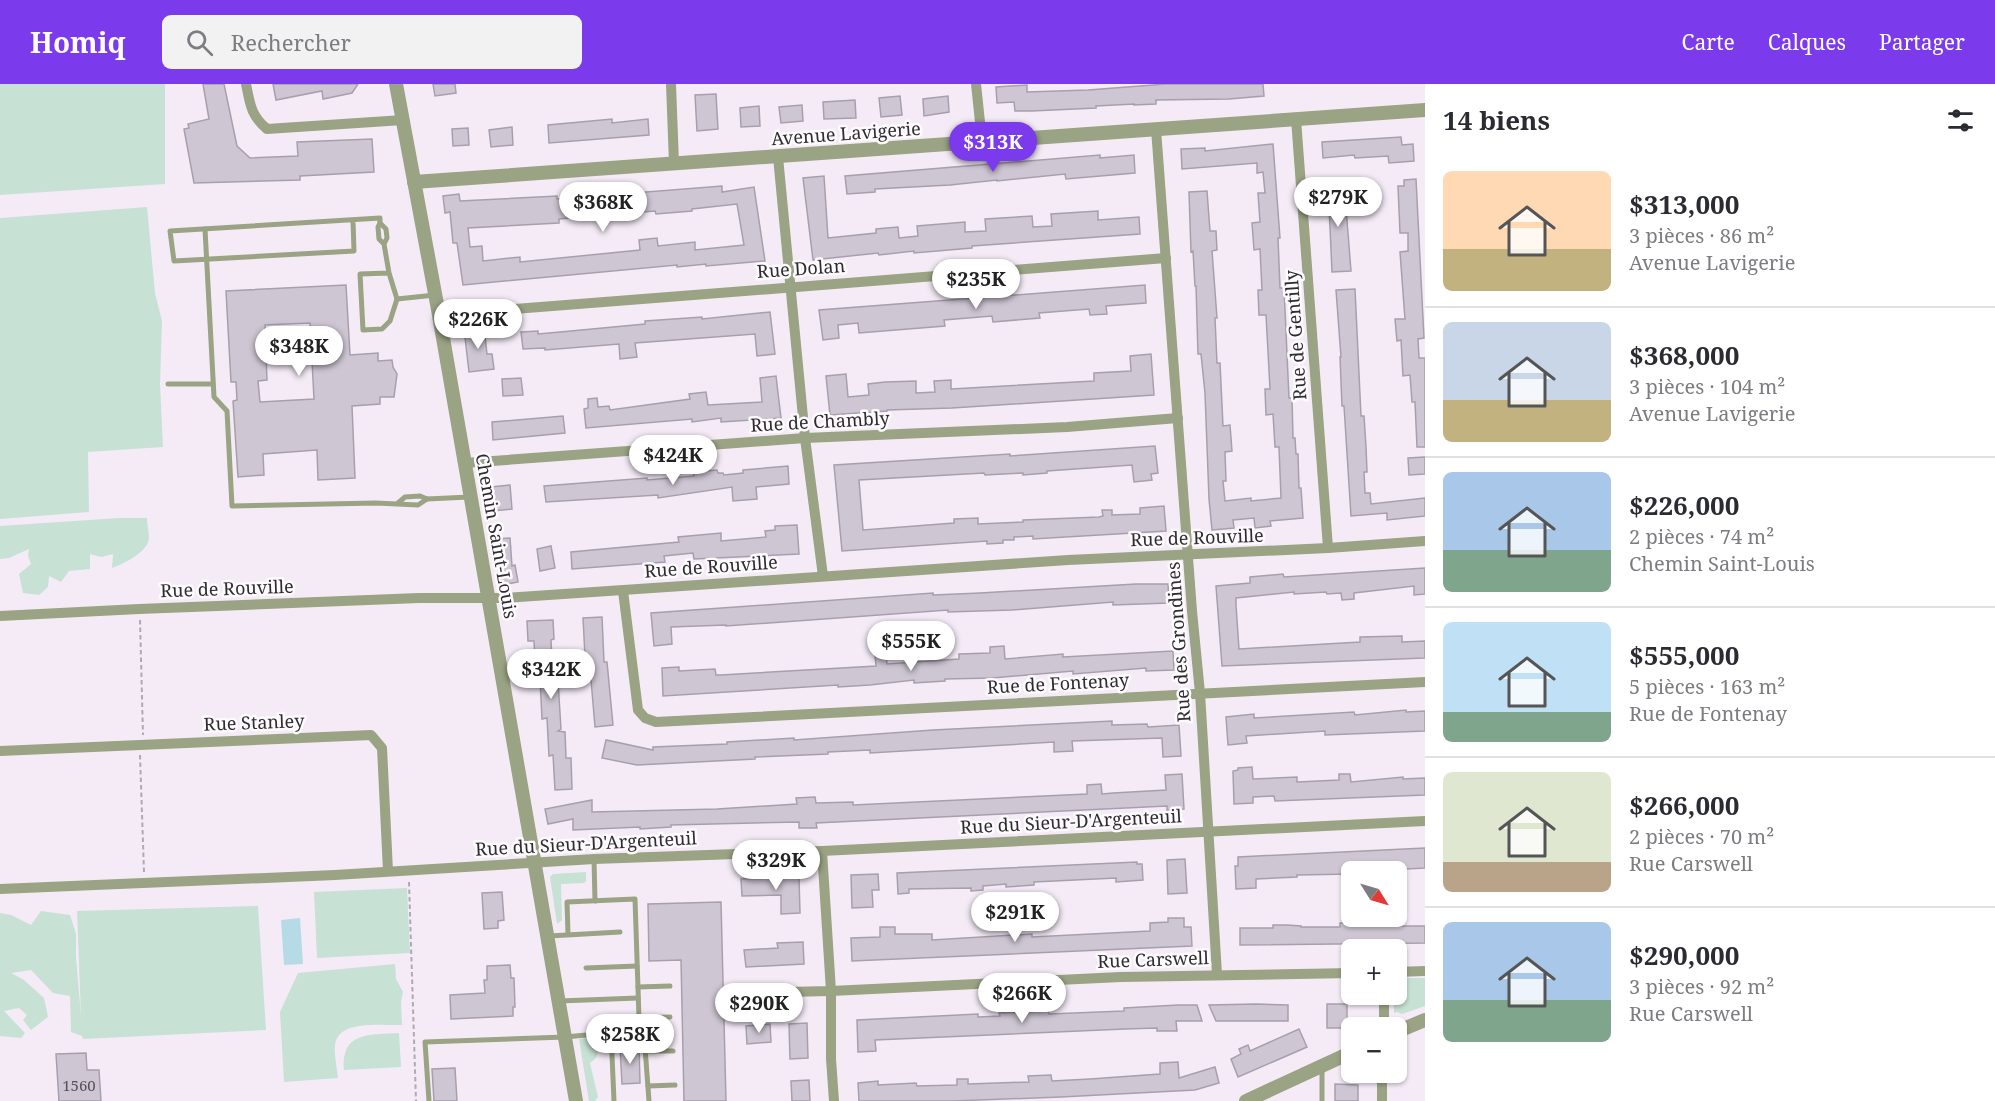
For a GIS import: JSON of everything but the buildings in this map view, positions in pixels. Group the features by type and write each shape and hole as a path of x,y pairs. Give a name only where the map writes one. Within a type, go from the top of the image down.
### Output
{"street":[{"path":"246,84 256,120 267,129 402,120"},
{"name":"Chemin Saint-Louis","path":"396,84 440,315 576,1101"},
{"path":"671,84 674,163"},
{"path":"976,84 982,141"},
{"name":"Avenue Lavigerie","path":"414,182 1425,110"},
{"name":"Rue de Gentilly","path":"1296,119 1328,548"},
{"name":"Rue des Grondines","path":"1156,129 1200,693 1217,974"},
{"path":"778,157 805,438 823,576"},
{"name":"Rue Dolan","path":"440,315 1166,258"},
{"name":"Rue de Chambly","path":"465,463 805,438 1067,427 1178,418"},
{"name":"Rue de Rouville","path":"0,616 419,598 489,599 1068,560 1328,548 1425,541"},
{"name":"Rue de Fontenay","path":"623,591 638,710 645,718 656,722 1425,682"},
{"name":"Rue Stanley","path":"0,751 371,735 382,748 388,870"},
{"name":"Rue du Sieur-D'Argenteuil","path":"0,889 335,875 594,859 822,851 1425,821"},
{"path":"822,851 831,991 831,1059 834,1101"},
{"path":"1407,972 1425,971"},
{"name":"Rue Carswell","path":"741,993 1217,974 1341,973"},
{"path":"1407,1027 1425,1020"},
{"path":"1246,1101 1341,1057"},
{"path":"1382,1083 1382,1101"}],"lane":[{"path":"353,221 354,250 174,261 171,231 380,218 380,223 386,229 387,238 384,244 389,273 398,299 390,321 382,329 363,330 360,274 389,273"},
{"path":"204,229 214,397 227,411 232,506 398,503 419,505 426,499 471,497"},
{"path":"398,299 436,295"},
{"path":"168,384 213,384"},
{"path":"594,859 595,901"},
{"path":"568,934 567,902 635,899 639,1018 640,1030 644,1034 650,1101"},
{"path":"547,936 620,932"},
{"path":"586,968 637,966"},
{"path":"638,987 670,986"},
{"path":"559,1001 638,998"},
{"path":"639,1018 670,1017"},
{"path":"429,1101 425,1042 565,1037 640,1030"},
{"path":"611,1032 614,1101"},
{"path":"646,1051 673,1051"},
{"path":"1322,1066 1322,1101"},
{"path":"648,1086 675,1085"}],"path":[{"path":"408,871 416,1101"}],"green space":[{"path":"0,84 165,84 165,184 0,195"},
{"path":"147,207 155,293 162,321 160,384 163,447 88,452 89,512 0,519 0,218"},
{"path":"147,518 149,538 140,553 112,568 113,554 101,557 90,554 90,569 69,571 61,582 49,576 48,587 39,595 23,593 19,574 31,564 28,556 29,549 9,558 0,559 0,526"},
{"path":"586,872 584,883 561,884 562,920 557,924 550,877 553,874"},
{"path":"407,888 410,953 317,958 314,892"},
{"path":"258,906 266,1030 83,1039 82,1036 71,1032 70,996 53,993 31,970 11,973 24,980 44,998 48,1017 31,1030 23,1020 27,1015 19,1008 4,1011 25,1033 21,1038 0,1036 0,913 11,915 31,925 41,911 70,915 76,934 81,1016 77,911"},
{"path":"395,964 396,979 403,992 402,1025 362,1026 344,1031 338,1037 335,1045 338,1078 284,1082 280,1012 298,973"},
{"path":"1407,978 1425,978 1425,1006 1402,1014 1394,1013 1394,1005 1407,1005"},
{"path":"399,1033 401,1067 344,1070 344,1057 352,1042 368,1035"},
{"path":"590,1038 598,1052 596,1058 590,1063 598,1097 595,1101 589,1101 579,1039"}],"water":[{"path":"300,918 303,964 284,965 281,920"}]}
